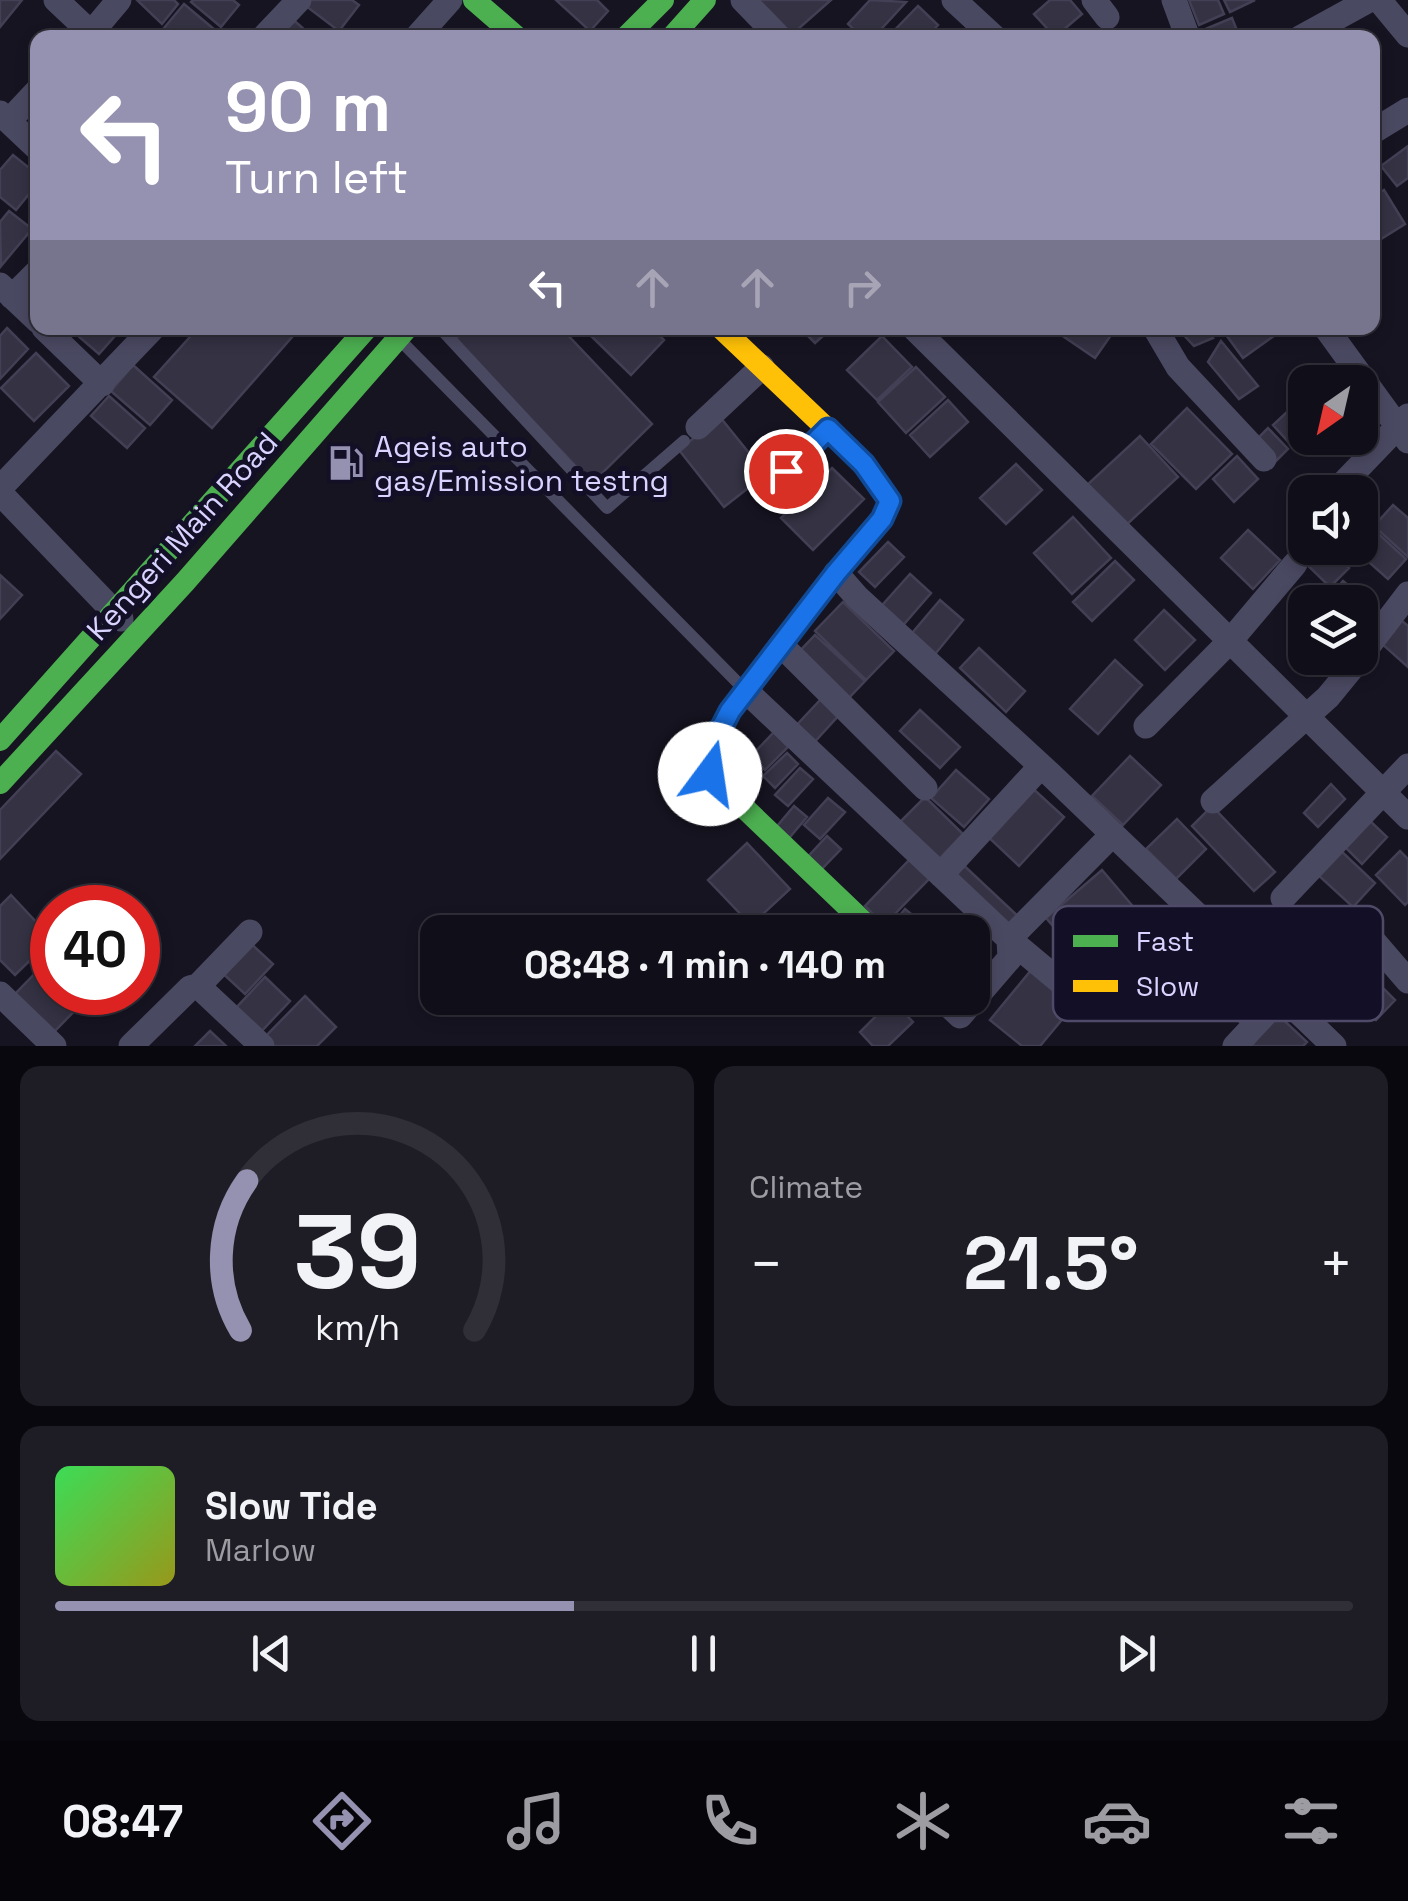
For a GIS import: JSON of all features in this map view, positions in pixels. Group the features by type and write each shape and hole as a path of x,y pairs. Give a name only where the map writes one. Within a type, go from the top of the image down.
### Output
{"main road":[{"path":"474,0 509,30"},
{"path":"633,30 663,0"},
{"path":"678,30 705,0"},
{"name":"Kengeri Main Road","path":"2,734 116,614 361,335"},
{"name":"Kengeri Main Road","path":"0,783 401,335"},
{"path":"728,335 864,464 890,501 882,519 730,711 714,742 710,774 856,915"}],"street":[{"path":"56,0 84,30"},
{"path":"93,30 119,0"},
{"path":"271,30 299,0"},
{"path":"423,30 450,0"},
{"path":"743,0 772,30"},
{"path":"954,0 986,30"},
{"path":"1174,0 1185,30"},
{"path":"1315,30 1369,0"},
{"path":"1379,0 1408,35"},
{"path":"30,96 4,117 30,141"},
{"path":"1380,127 1408,110"},
{"path":"30,276 6,291 30,314"},
{"path":"51,335 102,384"},
{"path":"136,634 0,491 147,335"},
{"path":"921,335 1408,817"},
{"path":"1159,335 1178,367 1264,459"},
{"path":"1332,335 1404,427 1353,475"},
{"path":"691,434 762,367"},
{"path":"764,492 828,429"},
{"path":"1146,726 1231,640 1293,565"},
{"path":"836,573 1188,906"},
{"path":"1378,633 1408,594"},
{"path":"781,645 925,788"},
{"path":"1214,801 1328,697 1346,675"},
{"path":"746,691 1009,939 1053,972"},
{"path":"942,875 1041,766"},
{"path":"1283,898 1408,766"},
{"path":"990,981 1010,958 1009,939 1113,834"},
{"path":"131,1046 190,988 198,986 250,932"},
{"path":"1383,952 1408,981"},
{"path":"198,986 262,1046"},
{"path":"0,994 54,1046"},
{"path":"1235,1046 1258,1021"},
{"path":"1308,1021 1334,1046"}],"lane":[{"path":"405,335 746,691"},
{"path":"446,335 606,508 691,434"}],"building":[{"path":"0,0 22,0 0,27"},
{"path":"137,0 174,0 178,4 162,24"},
{"path":"193,0 233,0 239,5 221,27"},
{"path":"310,0 352,0 359,5 340,30 306,6"},
{"path":"556,0 597,0 608,11 589,30"},
{"path":"756,0 831,0 797,30 783,30"},
{"path":"870,0 906,2 880,30 854,30 848,24"},
{"path":"1050,0 1070,0 1082,14 1063,30 1049,30 1034,14"},
{"path":"1189,0 1218,0 1224,14 1199,25"},
{"path":"1224,0 1255,0 1230,12"},
{"path":"184,4 215,30 166,30 164,28"},
{"path":"918,6 938,25 933,30 895,30"},
{"path":"289,16 305,30 280,30"},
{"path":"1232,18 1237,30 1203,30"},
{"path":"1408,146 1408,178 1397,186 1381,166"},
{"path":"13,155 30,169 30,193 16,210 0,197 0,170"},
{"path":"1384,190 1405,224 1380,240 1380,192"},
{"path":"9,211 30,227 1,266 0,222"},
{"path":"7,328 28,349 0,379 0,336"},
{"path":"77,335 116,335 99,354"},
{"path":"192,335 294,335 212,428 154,377"},
{"path":"460,335 568,335 652,424 592,483 455,339"},
{"path":"590,335 659,335 664,340 631,375"},
{"path":"807,335 824,335 815,343"},
{"path":"1061,335 1111,335 1095,358"},
{"path":"1184,335 1213,338 1194,346"},
{"path":"1226,335 1275,335 1243,358"},
{"path":"882,336 912,367 877,400 847,370"},
{"path":"1221,341 1258,386 1239,399 1208,362"},
{"path":"36,353 69,386 34,421 1,388"},
{"path":"133,365 172,400 150,425 111,391"},
{"path":"916,367 945,397 906,433 878,402"},
{"path":"109,396 145,428 127,448 91,416"},
{"path":"948,400 968,422 930,457 910,435"},
{"path":"1187,408 1232,454 1196,489 1151,444"},
{"path":"1288,411 1288,442 1273,425"},
{"path":"720,417 766,474 724,507 679,450"},
{"path":"1268,428 1288,449 1274,463 1254,442"},
{"path":"1140,436 1178,477 1124,527 1086,486"},
{"path":"1237,456 1258,479 1234,502 1213,479"},
{"path":"1016,464 1042,490 1006,524 980,498"},
{"path":"832,468 864,499 813,550 781,518"},
{"path":"1393,505 1408,518 1408,557 1378,530 1378,522"},
{"path":"1073,517 1111,558 1072,594 1034,553"},
{"path":"1248,530 1280,560 1253,589 1221,558"},
{"path":"1378,533 1406,559 1388,579 1372,565 1378,565"},
{"path":"888,542 904,557 875,587 859,572"},
{"path":"1115,561 1134,580 1092,621 1073,602"},
{"path":"1307,565 1349,568 1328,585"},
{"path":"910,574 931,593 899,630 877,611"},
{"path":"0,575 22,595 0,619"},
{"path":"940,600 963,620 931,659 907,639"},
{"path":"843,602 894,651 866,680 815,631"},
{"path":"1164,610 1195,640 1165,670 1135,640"},
{"path":"1402,621 1408,626 1408,667 1381,643"},
{"path":"815,635 865,681 845,702 795,656"},
{"path":"979,648 1025,691 1006,712 960,668"},
{"path":"1115,660 1142,685 1098,734 1070,709"},
{"path":"822,698 840,714 810,747 792,730"},
{"path":"920,710 960,747 940,768 900,731"},
{"path":"774,732 788,747 765,770 751,756"},
{"path":"56,751 81,774 0,859 0,810"},
{"path":"743,753 761,769 737,796 719,780"},
{"path":"787,753 798,764 775,788 763,776"},
{"path":"1130,756 1161,785 1123,825 1092,796"},
{"path":"800,768 813,779 788,806 775,795"},
{"path":"956,770 989,799 964,827 931,798"},
{"path":"1331,784 1345,799 1318,827 1304,813"},
{"path":"1029,785 1064,817 1019,866 984,833"},
{"path":"925,797 963,834 933,865 895,827"},
{"path":"828,798 845,812 820,839 804,825"},
{"path":"794,806 807,817 785,843 772,832"},
{"path":"1212,806 1275,872 1254,891 1192,826"},
{"path":"1177,819 1206,849 1176,879 1146,849"},
{"path":"1369,820 1387,837 1362,864 1344,846"},
{"path":"827,836 841,849 817,874 803,862"},
{"path":"747,843 790,889 762,915 741,915 708,880"},
{"path":"1340,850 1375,883 1352,906 1317,874"},
{"path":"1400,851 1408,859 1405,905 1376,875"},
{"path":"911,858 931,877 894,915 874,915 865,906"},
{"path":"958,860 1023,921 1010,935 945,874"},
{"path":"1102,870 1133,906 1060,906"},
{"path":"11,895 30,915 30,960 15,975 0,960 0,906"},
{"path":"247,940 273,964 245,994 219,970"},
{"path":"1032,969 1053,986 1053,1021 1061,1021 1040,1046 1022,1046 990,1020"},
{"path":"265,977 290,1001 258,1035 233,1011"},
{"path":"30,979 30,1013 13,996"},
{"path":"1383,988 1395,1000 1383,1013"},
{"path":"305,996 336,1027 317,1046 269,1046 262,1040"},
{"path":"32,1015 71,1015 51,1035"},
{"path":"877,1015 906,1015 913,1022 888,1046 873,1046 860,1032"},
{"path":"1269,1021 1285,1021 1307,1042 1303,1046 1252,1046"},
{"path":"210,1031 226,1046 195,1046"}],"traffic: fast":[{"path":"474,0 509,30"},
{"path":"633,30 663,0"},
{"path":"678,30 705,0"},
{"path":"0,740 361,335"},
{"path":"0,783 185,582 401,335"},
{"path":"713,778 856,915"}],"traffic: slow":[{"path":"713,778 710,775 714,743 730,711 882,519 890,501 864,464 728,335"}],"place":[{"name":"Ageis auto gas/Emission testng","path":"346,463"}],"route":[{"path":"710,774 714,742 730,711 882,519 890,501 864,464 828,429 786,471"}]}
